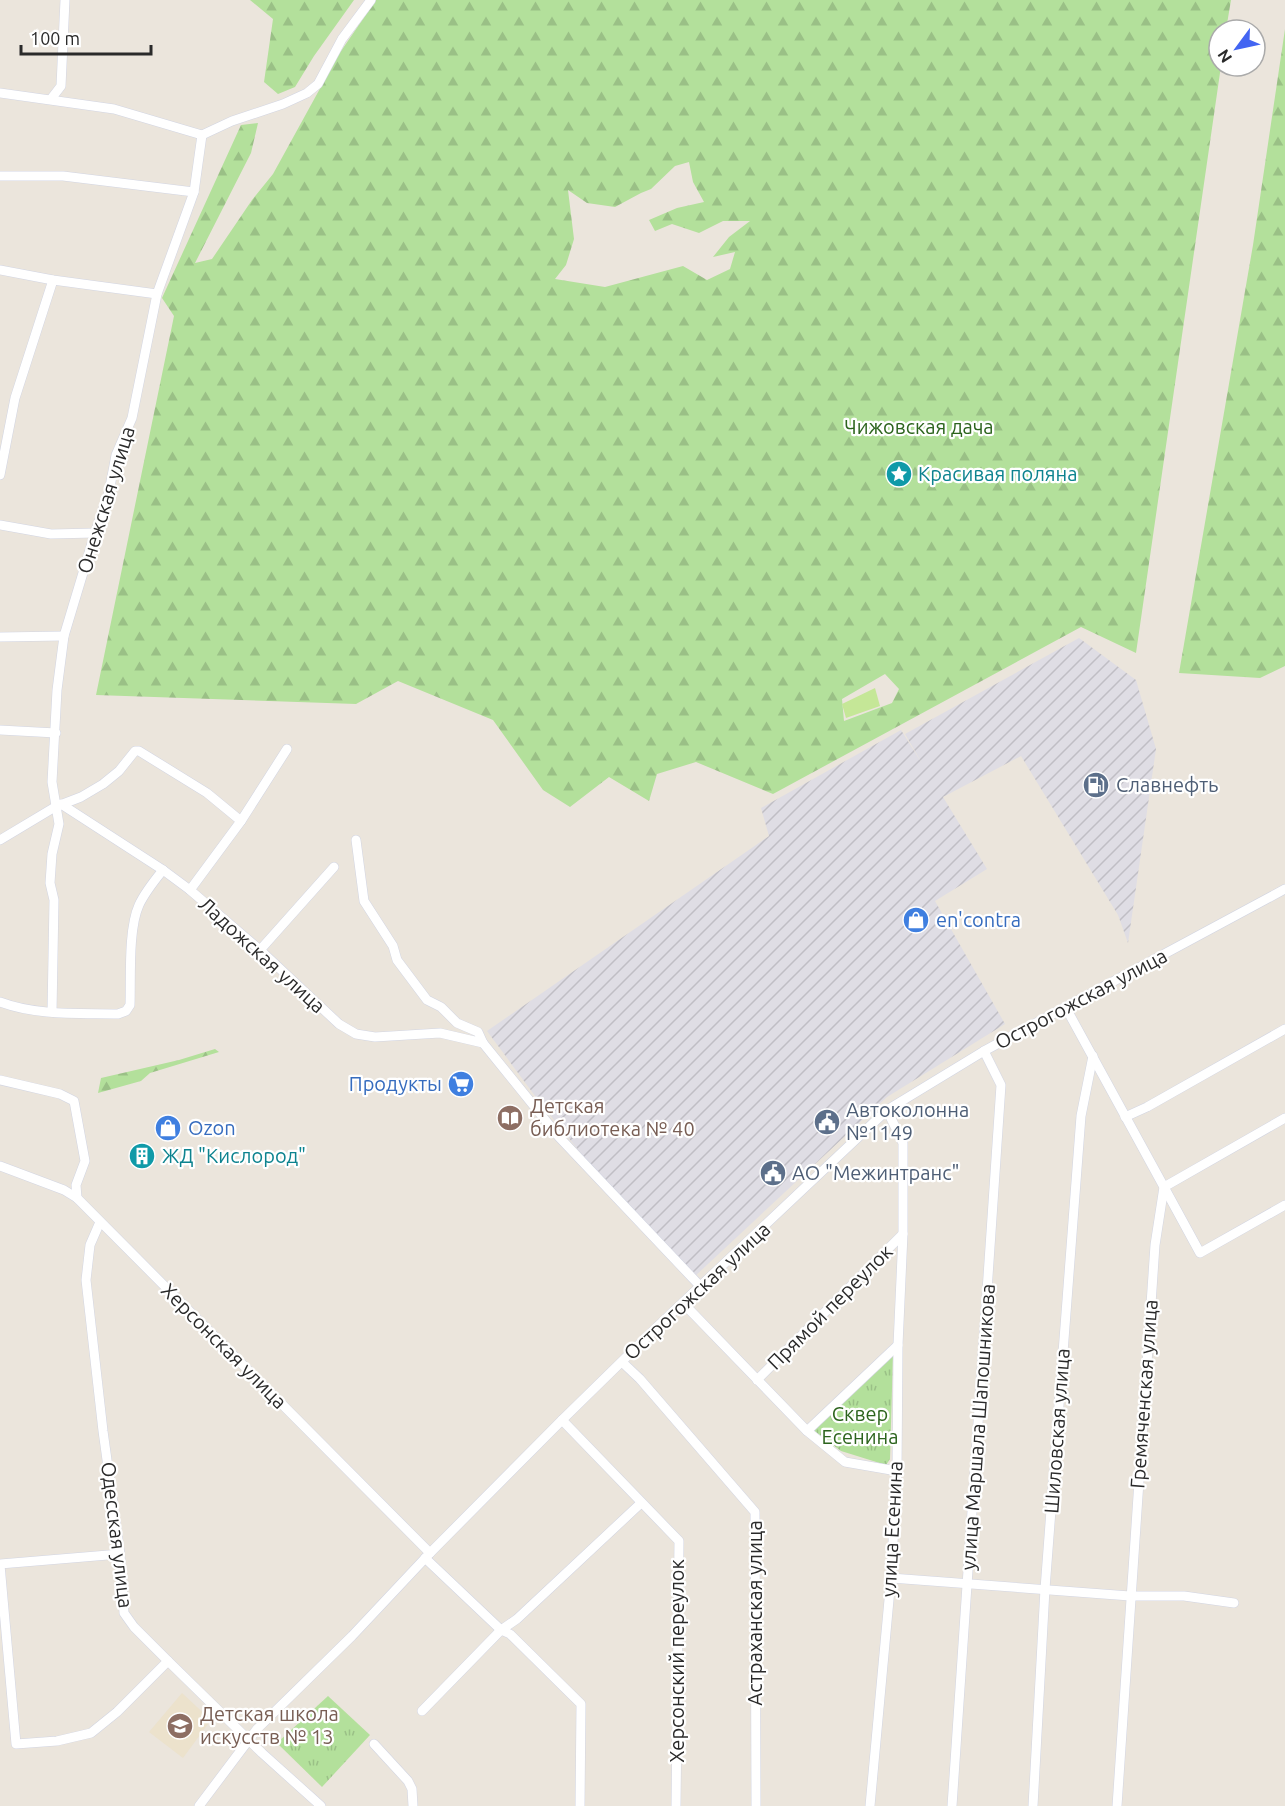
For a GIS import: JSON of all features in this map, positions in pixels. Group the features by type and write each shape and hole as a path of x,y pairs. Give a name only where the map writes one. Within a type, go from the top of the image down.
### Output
{"street":[{"path":"51,99 61,86 65,0"},
{"path":"0,93 114,109 202,135 232,121 283,104 307,93 318,84 342,39 370,0"},
{"name":"Онежская улица","path":"52,1012 54,900 50,883 52,854 59,824 58,805 52,782 57,690 64,636 109,492 116,455 132,418 157,294 194,192 202,135"},
{"path":"0,176 63,176 194,192"},
{"path":"0,270 53,280 157,294"},
{"path":"0,475 15,398 53,280"},
{"path":"0,525 51,534 95,533"},
{"path":"0,637 64,636"},
{"path":"0,730 56,733"},
{"path":"190,890 241,821 287,749"},
{"path":"0,840 58,805 81,797 103,784 119,771 131,753 135,751 139,751 207,793 241,821"},
{"name":"Ладожская улица","path":"58,805 163,870 190,890 260,950 332,1018 356,1034 375,1037 440,1034 483,1043"},
{"path":"356,840 364,901 393,946 397,960 427,1000 441,1007 457,1023 478,1032 483,1043 559,1137 700,1287"},
{"path":"260,950 334,867"},
{"path":"0,1002 14,1007 52,1012 118,1014 126,1011 130,1005 133,927 138,908 148,888 163,870"},
{"name":"Острогожская улица","path":"199,1806 249,1738 352,1636 428,1555 562,1420 887,1110 984,1052 1285,890"},
{"path":"1066,1008 1200,1253 1285,1205"},
{"path":"1125,1117 1147,1107 1285,1029"},
{"name":"улица Маршала Шапошникова","path":"952,1806 1001,1085 984,1052"},
{"name":"Шиловская улица","path":"1033,1806 1045,1589 1081,1116 1093,1056"},
{"path":"0,1080 60,1094 74,1101 85,1161 76,1185 77,1198"},
{"name":"улица Есенина","path":"870,1806 891,1578 897,1471 898,1345 903,1234 903,1143 887,1110"},
{"path":"1164,1187 1285,1119"},
{"name":"Херсонская улица","path":"0,1166 64,1190 77,1198 501,1630 510,1634 581,1704 580,1806"},
{"name":"Гремяченская улица","path":"1116,1806 1155,1245 1164,1187"},
{"name":"Одесская улица","path":"100,1222 90,1245 86,1280 120,1554 124,1613 134,1627 262,1753 321,1806"},
{"name":"Прямой переулок","path":"757,1380 903,1234"},
{"path":"683,1303 807,1431 844,1462 897,1471"},
{"path":"807,1431 898,1345"},
{"name":"Астраханская улица","path":"622,1362 640,1379 755,1512 756,1806"},
{"name":"Херсонский переулок","path":"562,1420 640,1504 678,1541 676,1806"},
{"path":"422,1712 501,1630 517,1618 640,1504"},
{"path":"120,1554 0,1565 16,1743 57,1742 91,1733 117,1712 168,1660"},
{"path":"891,1578 1130,1596 1184,1596 1234,1603"},
{"path":"374,1744 408,1781 412,1789 413,1806"}],"shaded area":[{"path":"1079,638 1136,680 1156,749 1128,943 1118,915 1021,756 943,797 987,869 935,901 1005,1024 887,1097 693,1278 611,1190 541,1104 487,1031 769,836 761,808 901,730 923,765 905,734"},
{"name":"Детская школа искусств № 13","path":"182,1693 211,1720 183,1758 149,1732"}],"green space":[{"path":"250,0 354,0 295,87 278,94 264,82 273,19"},
{"name":"Чижовская дача","path":"376,0 1231,0 1228,18 1207,18 1207,78 1219,78 1136,653 1081,627 773,794 696,762 657,774 649,801 609,777 570,807 543,790 493,720 398,681 356,704 96,695 174,316 162,298 241,125 258,123 251,153 195,263 212,259 252,200 273,174 339,54","holes":["689,162 693,182 704,202 677,208 649,220 655,231 672,224 699,233 723,221 750,221 729,237 713,257 735,252 730,269 707,280 683,266 605,287 555,279 566,265 574,239 568,190 587,203 615,207 651,189 675,166","885,674 899,689 892,703 844,721 842,699"]},
{"path":"1285,29 1285,666 1260,678 1179,673 1253,245"},
{"path":"875,688 880,706 846,718 842,704"},
{"path":"215,1049 219,1052 150,1073 141,1081 98,1093 101,1078"},
{"name":"Сквер Есенина","path":"893,1353 890,1459 886,1465 841,1451 812,1429"},
{"path":"328,1696 370,1735 322,1787 277,1743"}],"place":[{"name":"Красивая поляна","path":"899,474"},
{"name":"Cлавнефть","path":"1096,785"},
{"name":"en'contra","path":"916,920"},
{"name":"Продукты","path":"461,1084"},
{"name":"Детская библиотека № 40","path":"510,1118"},
{"name":"Автоколонна №1149","path":"827,1122"},
{"name":"Ozon","path":"168,1128"},
{"name":"ЖД \"Кислород\"","path":"142,1156"},
{"name":"АО \"Межинтранс\"","path":"773,1173"},
{"name":"Детская школа искусств № 13","path":"180,1726"}]}
